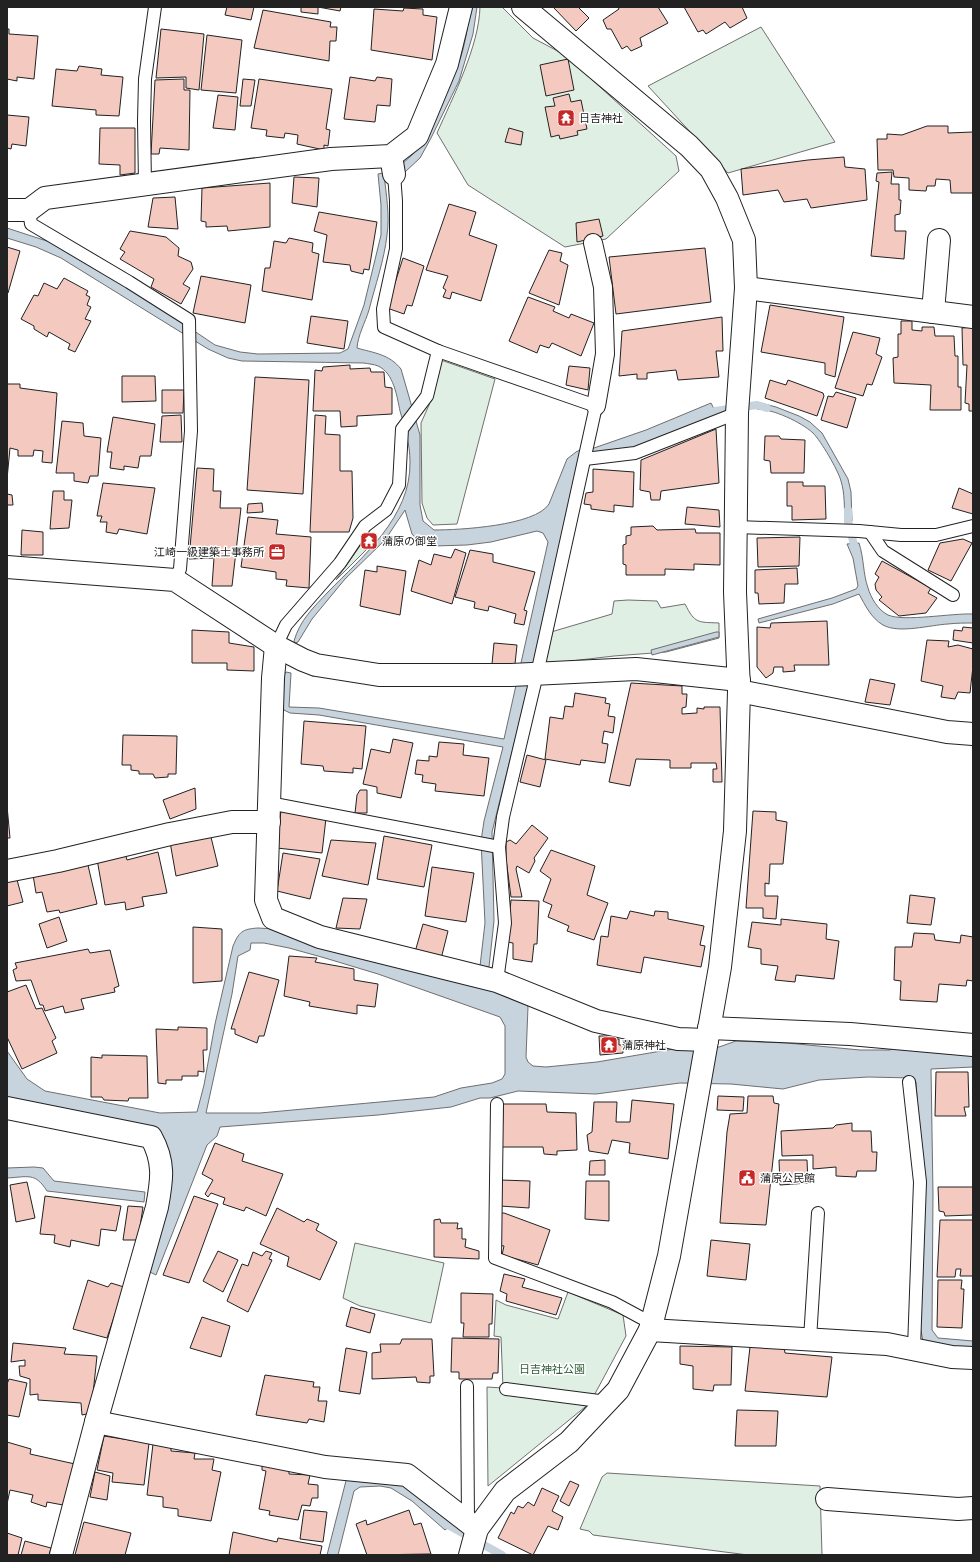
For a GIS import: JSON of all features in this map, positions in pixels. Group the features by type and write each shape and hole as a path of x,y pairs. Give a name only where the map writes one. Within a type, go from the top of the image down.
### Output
{"street":[{"path":"7,210 29,210 45,198 331,160 392,164 417,136 447,64 461,7"},
{"path":"471,1553 472,1525 505,1491 570,1442 618,1390 651,1326 669,1256 720,967 735,831 739,686 735,592 738,406 746,288 744,240 727,198 711,169 689,146 523,7"},
{"path":"933,312 939,240"},
{"path":"592,243 603,287 605,354 596,406"},
{"path":"746,288 973,317"},
{"path":"7,567 175,580 276,646 302,660 316,665 379,675 511,675 636,669 739,686 947,732 973,734"},
{"path":"276,646 273,678 266,900 273,918 320,937 497,982 596,1022 678,1038 850,1034 973,1045"},
{"path":"7,871 58,861 170,834 269,813"},
{"path":"7,1108 151,1137 158,1149 162,1176 158,1198 61,1555"},
{"path":"651,1326 810,1340 887,1344 914,1348 952,1357 973,1358"},
{"path":"96,1422 325,1467 407,1475 472,1525"},
{"path":"827,1499 958,1509 973,1508"}],"lane":[{"path":"145,185 144,121 146,79 155,7"},
{"path":"392,164 396,201 396,249 383,309 384,328 438,351 596,406 541,674 503,817 499,847 504,923 497,982"},
{"path":"29,210 31,224 129,282 189,320 191,431 180,569 175,580"},
{"path":"276,646 286,625 340,563 365,526 386,510 399,485 402,428 427,396 438,351"},
{"path":"586,454 635,453 738,406"},
{"path":"736,527 839,530 901,535 936,535 973,526"},
{"path":"865,532 883,551 954,595"},
{"path":"269,813 499,847"},
{"path":"909,1082 920,1182 914,1348"},
{"path":"497,1104 495,1258 612,1302 651,1326"},
{"path":"810,1340 818,1213"},
{"path":"467,1386 472,1525"},
{"path":"506,1389 607,1402"}],"green space":[{"path":"480,7 502,7 533,38 569,57 676,156 679,171 606,239 565,247 468,185 437,133 470,55 479,22"},
{"path":"761,27 835,142 728,173 648,86"},
{"path":"441,360 495,379 457,524 433,525 427,518 422,503 421,423 429,405"},
{"path":"362,543 368,548 336,580"},
{"path":"614,601 657,601 661,608 685,604 698,621 719,623 719,638 666,652 545,664 551,632 612,614"},
{"path":"355,1243 444,1263 431,1323 360,1306 343,1298"},
{"name":"日吉神社公園","path":"568,1292 623,1315 626,1336 590,1403 488,1486 487,1387 503,1388 501,1337 494,1336 496,1300 506,1305 558,1319"},
{"path":"607,1473 820,1486 822,1555 748,1555 593,1535 589,1531 580,1529 602,1477"}],"shaded area":[{"path":"470,7 477,7 473,34 459,81 420,158 405,172 400,166 419,146 450,86 464,44"},
{"path":"383,173 388,212 386,245 382,264 357,348 386,357 401,369 420,435 420,505 423,521 434,530 478,528 513,522 529,517 541,511 549,504 567,459 576,452 584,448 594,448 646,430 711,403 717,415 633,449 580,458 529,684 492,832 494,921 489,967 480,966 485,923 481,841 484,821 503,747 319,715 290,713 284,710 283,707 284,675 286,672 291,673 289,707 319,708 504,739 548,542 543,533 537,531 491,542 467,545 434,546 420,543 412,534 405,510 385,540 345,579 312,619 298,642 295,643 294,641 303,620 317,603 370,550 394,518 403,500 408,482 410,462 409,449 396,392 388,374 378,366 364,363 242,361 228,358 208,349 61,258 36,247 7,238 7,228 59,245 141,295 215,345 240,352 258,354 340,353 348,349 364,305 381,235 381,205 378,174"},
{"path":"757,402 776,407 799,416 810,422 822,433 848,479 851,492 852,521 845,521 844,496 841,481 825,449 813,433 779,414 757,409"},
{"path":"859,543 869,592 875,603 884,613 895,617 905,618 973,614 973,623 906,629 890,628 875,619 859,594 833,604 759,623 758,619 832,598 856,589 858,586 853,558 847,544"},
{"path":"719,632 719,637 652,655 651,650"},
{"path":"253,928 276,929 301,935 526,1001 528,1007 526,1057 528,1062 533,1066 546,1067 597,1062 673,1049 719,1047 736,1041 787,1043 860,1050 890,1050 899,1045 973,1051 973,1067 931,1069 933,1194 932,1330 938,1338 973,1341 973,1350 923,1341 920,1326 923,1180 916,1082 913,1078 868,1077 819,1080 783,1089 731,1084 680,1083 596,1094 518,1091 490,1098 480,1098 451,1107 378,1115 220,1127 217,1136 207,1145 156,1275 146,1270 166,1159 159,1130 7,1101 7,1051 27,1079 45,1091 160,1113 197,1112 233,946 239,934 245,930","holes":["251,943 264,943 289,948 378,974 500,1017 505,1026 505,1074 502,1079 492,1083 461,1088 434,1097 260,1113 206,1113 232,994 238,956 250,950"]},
{"path":"7,1168 43,1168 54,1181 145,1192 144,1202 47,1191 35,1178 7,1178"},
{"path":"348,1473 392,1476 454,1523 445,1530 412,1501 391,1488 380,1486 360,1487 354,1491 338,1555 327,1555"}],"building":[{"path":"227,7 254,7 251,20 225,15"},
{"path":"301,7 318,7 318,14 301,12"},
{"path":"318,7 341,7 340,11"},
{"path":"553,7 578,7 589,18 576,31"},
{"path":"618,7 658,7 668,23 640,38 642,46 631,51 627,46 622,49 611,29 607,29 603,20 619,9"},
{"path":"684,7 742,7 747,18 730,28 725,22 706,34 703,30 698,32"},
{"path":"404,8 423,9 423,15 437,17 432,60 371,50 374,9 403,11"},
{"path":"263,10 331,22 330,27 337,27 336,41 330,41 329,61 254,48"},
{"path":"7,29 9,29 9,34 38,36 34,79 17,77 17,81 7,79"},
{"path":"161,29 204,34 199,90 186,88 186,77 156,78"},
{"path":"207,35 242,40 236,93 201,90"},
{"path":"568,59 574,90 546,96 540,65"},
{"path":"79,66 102,69 101,75 123,77 119,116 96,115 96,110 52,106 56,69 77,71"},
{"path":"350,77 375,81 377,77 392,79 390,106 377,105 375,122 344,119"},
{"path":"184,79 184,90 190,90 189,150 160,148 159,154 151,154 155,80"},
{"path":"243,79 255,80 251,106 240,106"},
{"path":"259,79 332,89 326,129 330,130 328,146 324,145 324,150 297,144 298,135 285,133 284,138 266,136 267,130 251,128"},
{"name":"日吉神社","path":"569,94 571,102 581,100 587,129 577,131 578,135 560,139 559,135 551,137 545,107 555,106 553,98"},
{"path":"218,95 238,97 235,130 213,128"},
{"path":"7,115 29,117 26,146 12,144 11,149 7,148"},
{"path":"927,126 948,126 948,133 973,132 973,193 951,193 950,180 936,179 935,186 927,186 926,191 909,190 909,178 894,177 893,170 878,170 877,139 887,139 887,134 902,135"},
{"path":"100,128 135,128 135,173 120,175 120,165 99,164"},
{"path":"509,128 523,132 521,145 505,142"},
{"path":"844,157 845,167 865,169 867,200 811,208 807,199 784,202 778,190 743,195 741,169"},
{"path":"892,172 891,184 899,184 899,200 901,200 900,214 895,215 895,231 906,231 904,259 871,256 879,182 876,181 877,173"},
{"path":"294,177 319,178 317,207 292,203"},
{"path":"270,183 270,227 228,231 227,226 206,227 206,222 201,221 202,188"},
{"path":"175,197 178,229 148,227 153,198"},
{"path":"449,204 476,212 469,235 497,245 481,301 452,292 450,299 443,297 446,290 443,288 448,276 426,270"},
{"path":"319,212 377,222 369,270 364,269 363,274 351,271 350,265 323,262 327,235 314,231"},
{"path":"599,219 603,236 577,242 576,223"},
{"path":"130,231 166,237 179,248 178,256 191,262 193,269 183,284 190,288 181,304 151,287 154,279 120,259 125,252 120,249"},
{"path":"289,238 313,243 312,252 319,254 312,300 262,291 265,268 270,268 274,241 286,243"},
{"path":"7,247 20,251 8,293 7,293"},
{"path":"705,248 711,302 616,314 609,257"},
{"path":"549,250 562,253 560,261 568,265 559,305 529,293"},
{"path":"403,258 424,266 412,306 407,305 404,314 387,308"},
{"path":"201,276 251,285 245,323 193,313"},
{"path":"64,278 88,291 86,295 90,297 87,305 91,307 85,319 91,321 75,352 68,349 70,344 49,332 47,337 34,329 34,326 21,319 34,295 38,296 44,283 57,289"},
{"path":"528,297 555,307 553,311 569,318 571,314 594,323 581,356 552,343 549,348 540,345 537,353 509,341"},
{"path":"770,305 844,317 835,377 825,374 825,363 761,352"},
{"path":"311,316 348,321 344,349 307,343"},
{"path":"722,317 723,351 716,351 719,377 678,380 676,370 647,373 647,379 637,379 637,374 619,376 622,331"},
{"path":"901,321 912,321 912,330 922,331 922,327 934,327 935,336 954,336 955,356 958,356 958,387 961,387 961,410 930,410 931,385 894,383 893,358 898,357 898,334 901,334"},
{"path":"973,327 973,411 969,411 969,404 965,403 967,365 963,365 962,328"},
{"path":"853,332 880,338 876,354 882,357 872,385 867,384 863,396 835,388"},
{"path":"350,365 350,369 370,368 371,372 384,372 385,387 392,388 392,414 357,416 357,426 341,427 340,411 313,411 315,370 322,371 323,367"},
{"path":"569,366 590,368 588,390 566,385"},
{"path":"122,376 155,376 156,401 122,402"},
{"path":"255,377 309,380 303,494 247,490"},
{"path":"770,380 786,385 788,380 823,393 824,396 817,416 765,398"},
{"path":"7,384 20,384 20,388 57,393 52,463 42,462 43,451 34,450 33,456 18,456 18,450 10,448 7,479"},
{"path":"162,390 184,390 183,413 162,413"},
{"path":"836,392 856,398 847,428 821,420 828,396 833,397"},
{"path":"181,415 182,442 160,442 162,416"},
{"path":"315,415 326,416 325,434 340,435 340,471 352,471 353,518 349,532 310,532"},
{"path":"113,417 155,424 151,456 140,456 138,468 124,466 124,470 110,468 112,452 107,452"},
{"path":"62,421 83,423 84,436 101,438 98,476 90,476 88,483 74,481 74,473 56,473"},
{"path":"716,429 719,483 661,491 660,500 651,500 650,492 640,490 641,460"},
{"path":"765,436 779,436 781,439 805,440 804,473 771,473 770,461 764,460"},
{"path":"197,468 214,469 213,491 221,491 220,508 241,508 232,586 212,586 214,558 189,559"},
{"path":"593,469 634,472 633,507 614,505 614,512 591,509 591,505 584,504 586,493 593,492"},
{"path":"787,482 803,482 803,486 825,486 826,519 792,520 792,506 787,506"},
{"path":"103,483 155,488 147,534 119,529 117,534 106,532 107,522 100,522 102,516 97,516"},
{"path":"959,488 973,494 973,514 952,508"},
{"path":"53,491 64,491 64,500 72,500 69,528 50,529"},
{"path":"7,494 12,495 13,505 7,505"},
{"path":"262,503 263,512 247,513 248,504"},
{"path":"687,507 719,510 720,527 685,524"},
{"name":"江崎一級建築士事務所","path":"248,517 278,520 276,534 311,537 309,588 286,586 287,580 276,579 276,572 241,567"},
{"path":"653,526 657,530 695,529 696,533 720,533 720,565 694,564 694,570 665,569 665,575 626,575 626,565 623,564 623,545 626,544 626,536 631,535 631,527"},
{"path":"22,530 43,532 43,555 21,555"},
{"name":"蒲原の御堂","path":"369,535 375,540 370,547 363,541"},
{"path":"800,537 799,566 758,567 757,538"},
{"path":"963,539 972,543 951,581 928,570 940,543"},
{"path":"455,549 466,553 452,604 411,591 419,560 431,565 434,554 451,558"},
{"path":"470,550 493,554 493,562 535,572 524,610 527,611 524,625 514,623 516,614 489,606 488,611 474,608 475,602 455,597"},
{"path":"882,561 931,588 928,593 937,598 926,613 899,616 879,600 882,597 876,590 875,584 879,577 875,574"},
{"path":"377,566 406,571 400,615 360,606 365,570 377,572"},
{"path":"797,568 798,584 785,584 784,603 759,604 758,593 755,593 755,570"},
{"path":"827,621 829,665 794,665 795,671 783,672 783,667 774,667 773,673 766,678 757,667 757,627 770,628 771,623"},
{"path":"963,627 973,628 973,643 953,640 954,630 962,631"},
{"path":"192,630 229,632 229,643 254,647 254,671 227,670 227,663 192,663"},
{"path":"927,640 949,641 948,647 958,645 973,649 970,693 958,692 955,699 941,697 943,686 921,681"},
{"path":"494,643 517,645 515,664 492,664"},
{"path":"870,679 895,684 890,705 865,702"},
{"path":"631,683 682,686 682,694 687,694 686,707 682,708 682,714 697,713 697,708 704,709 704,707 720,707 722,782 713,782 713,769 717,769 716,763 691,763 691,768 670,768 670,760 636,759 630,786 609,782"},
{"path":"575,693 606,698 605,703 610,704 608,716 615,717 613,733 604,731 602,743 608,744 605,763 581,760 580,765 545,759 550,717 563,719 565,706 573,707"},
{"path":"304,721 366,726 362,769 353,768 353,773 324,771 323,766 301,764"},
{"path":"123,735 177,736 176,774 168,774 168,777 155,778 153,774 139,774 139,771 131,770 131,765 122,765"},
{"path":"393,739 413,743 401,798 377,793 377,787 363,784 371,749 390,753"},
{"path":"439,742 464,744 463,755 489,758 484,796 435,791 436,784 422,782 423,775 415,774 417,760 429,761 429,756 437,757"},
{"path":"527,755 546,760 540,787 520,782"},
{"path":"195,788 196,809 170,819 163,800"},
{"path":"360,790 367,790 367,813 355,813 357,795"},
{"path":"7,806 10,838 7,838"},
{"path":"281,810 326,818 322,853 277,848"},
{"path":"753,811 776,812 776,820 787,822 783,864 770,864 769,884 765,883 765,896 778,896 776,919 763,918 763,908 746,908"},
{"path":"532,825 548,838 534,858 535,861 529,873 517,866 516,869 522,897 511,897 506,859 506,842 510,840 516,844"},
{"path":"210,833 218,866 176,876 170,842"},
{"path":"384,836 432,845 424,887 377,879"},
{"path":"331,840 376,843 368,885 322,876"},
{"path":"551,850 595,866 587,895 608,903 594,940 567,931 569,926 548,917 552,905 543,901 551,879 540,871"},
{"path":"158,852 167,893 142,897 144,906 126,910 125,902 105,905 97,859 125,853 127,860"},
{"path":"283,853 320,859 310,899 277,891"},
{"path":"87,861 97,904 60,913 59,910 47,912 42,892 36,893 33,875"},
{"path":"432,867 474,873 466,922 425,916"},
{"path":"16,876 23,902 7,906 7,879"},
{"path":"910,895 935,898 931,925 907,923"},
{"path":"343,898 367,899 360,929 336,928"},
{"path":"511,900 539,901 537,944 534,944 532,962 513,959 513,943 507,942"},
{"path":"630,911 654,916 655,911 668,912 668,919 704,926 700,945 705,946 701,967 644,957 641,973 597,965 601,936 608,937 611,916 627,919"},
{"path":"59,917 67,941 47,948 39,924"},
{"path":"781,919 827,924 826,939 839,941 834,979 796,975 795,982 775,980 778,966 761,964 761,949 748,947 752,922 781,925"},
{"path":"423,924 448,931 441,959 415,952"},
{"path":"193,927 222,929 222,981 193,983"},
{"path":"914,933 934,934 935,940 960,943 961,935 973,937 973,981 967,980 966,986 939,984 937,1002 900,1000 901,981 894,980 895,947 912,947"},
{"path":"88,949 90,953 110,950 119,986 114,988 115,992 81,999 84,1009 65,1013 63,1006 45,1011 43,1005 40,1005 31,980 16,981 13,970 17,968 15,963"},
{"path":"289,956 317,958 315,962 354,969 354,980 378,984 375,1007 357,1005 357,1014 309,1006 310,1002 284,996"},
{"path":"249,972 279,980 264,1036 259,1036 257,1043 235,1034 235,1029 231,1029"},
{"path":"26,985 36,1009 42,1008 56,1038 52,1041 57,1053 22,1069 7,1037 7,992"},
{"path":"178,1027 207,1028 207,1050 203,1050 204,1072 198,1071 198,1076 182,1076 182,1080 166,1080 166,1084 158,1083 156,1029 178,1030"},
{"name":"蒲原神社","path":"599,1036 607,1036 606,1039 619,1039 619,1045 623,1045 623,1053 600,1055"},
{"path":"102,1055 147,1056 148,1098 129,1098 128,1101 104,1100 102,1097 91,1097 91,1057 102,1058"},
{"path":"936,1072 968,1072 969,1107 964,1107 966,1116 935,1116"},
{"path":"718,1096 744,1097 743,1111 717,1110"},
{"name":"蒲原公民館","path":"748,1096 773,1096 774,1103 779,1104 766,1225 720,1223 727,1132 730,1114 747,1113"},
{"path":"632,1100 674,1104 668,1159 629,1153 630,1143 612,1140 608,1154 589,1151 587,1135 592,1132 594,1102 617,1102 616,1122 630,1122"},
{"path":"503,1104 546,1104 547,1112 576,1113 577,1150 557,1151 557,1155 544,1154 543,1147 502,1147"},
{"path":"852,1123 852,1131 871,1131 872,1152 877,1152 876,1171 857,1171 856,1177 836,1176 836,1167 813,1169 813,1155 782,1156 781,1131 833,1128 836,1125"},
{"path":"215,1143 244,1154 242,1161 283,1174 266,1216 246,1207 244,1211 223,1204 225,1198 211,1193 208,1197 205,1194 213,1180 202,1174"},
{"path":"605,1160 605,1175 589,1175 590,1161"},
{"path":"779,1160 807,1160 808,1183 780,1185"},
{"path":"500,1180 530,1181 529,1208 500,1206"},
{"path":"586,1181 609,1181 609,1221 585,1219"},
{"path":"27,1182 35,1218 16,1222 10,1185"},
{"path":"938,1187 973,1187 973,1215 945,1216 944,1212 939,1211"},
{"path":"45,1196 121,1206 116,1231 101,1229 99,1246 71,1240 70,1247 54,1243 55,1235 40,1234"},
{"path":"194,1196 218,1204 189,1283 163,1275"},
{"path":"128,1206 143,1207 138,1240 123,1240"},
{"path":"277,1208 304,1222 307,1219 319,1224 316,1230 337,1242 320,1280 287,1266 289,1257 260,1244"},
{"path":"498,1213 504,1213 550,1230 538,1265 502,1255 504,1246 498,1245"},
{"path":"440,1219 441,1223 458,1223 457,1229 462,1228 462,1239 466,1239 465,1247 479,1251 479,1259 434,1257 434,1220"},
{"path":"940,1220 973,1220 973,1276 960,1276 961,1269 956,1269 955,1277 937,1277"},
{"path":"711,1240 750,1244 746,1280 707,1276"},
{"path":"218,1251 238,1260 223,1292 203,1281"},
{"path":"266,1251 272,1253 269,1259 272,1260 248,1312 227,1301 242,1264 248,1266 253,1252 262,1256"},
{"path":"504,1274 525,1279 522,1287 562,1298 556,1315 506,1301 507,1294 500,1291"},
{"path":"88,1280 108,1287 111,1283 124,1287 107,1338 73,1329"},
{"path":"938,1280 962,1280 961,1289 964,1289 962,1328 937,1327"},
{"path":"461,1293 493,1294 492,1324 489,1324 489,1337 463,1337 464,1323 461,1323"},
{"path":"351,1307 375,1314 370,1333 346,1326"},
{"path":"202,1317 230,1326 221,1357 190,1348"},
{"path":"452,1338 499,1339 498,1373 493,1373 492,1379 459,1379 459,1372 451,1372"},
{"path":"402,1339 432,1339 434,1376 430,1376 430,1383 417,1382 416,1377 372,1379 372,1353 381,1352 380,1344 400,1344"},
{"path":"13,1343 66,1348 64,1354 97,1356 91,1413 82,1415 81,1403 38,1400 38,1394 30,1395 30,1379 20,1376 19,1366 25,1366 25,1360 11,1362"},
{"path":"680,1346 732,1347 731,1385 714,1385 713,1391 693,1389 693,1366 680,1364"},
{"path":"750,1347 784,1347 785,1353 832,1357 827,1397 745,1391"},
{"path":"346,1348 367,1352 360,1394 339,1391"},
{"path":"265,1375 314,1382 313,1387 320,1387 318,1401 327,1401 324,1422 309,1419 307,1423 256,1415"},
{"path":"9,1379 27,1383 19,1417 7,1415 7,1384"},
{"path":"737,1410 778,1411 776,1446 735,1446"},
{"path":"104,1436 149,1443 144,1485 112,1482 113,1473 97,1470"},
{"path":"7,1442 31,1449 30,1454 75,1464 63,1505 47,1502 46,1507 31,1502 33,1495 10,1490 7,1504"},
{"path":"153,1444 171,1445 171,1451 195,1453 194,1459 214,1459 212,1470 221,1472 211,1521 178,1516 178,1509 163,1507 163,1497 147,1495"},
{"path":"262,1465 289,1469 289,1474 310,1475 308,1484 318,1485 318,1498 312,1498 310,1506 302,1505 298,1520 269,1515 270,1511 259,1509 266,1471 262,1470"},
{"path":"95,1472 110,1476 107,1500 90,1497"},
{"path":"570,1481 579,1485 569,1506 560,1501"},
{"path":"542,1488 559,1496 552,1511 563,1517 558,1530 548,1526 533,1555 498,1538 511,1512 514,1514 518,1506 523,1508 528,1502 534,1506"},
{"path":"304,1510 327,1512 323,1542 300,1539"},
{"path":"409,1510 414,1525 421,1523 431,1554 367,1555 356,1524 366,1520 367,1525"},
{"path":"84,1522 131,1533 125,1555 75,1555"},
{"path":"233,1532 277,1542 278,1538 322,1546 320,1555 229,1555"},
{"path":"7,1533 22,1538 18,1555 7,1555"},
{"path":"25,1541 51,1548 49,1555 21,1555"}],"waterway":[{"path":"705,414 715,411 757,405 767,408"},
{"path":"848,510 848,521 856,553"},
{"path":"442,1521 502,1555"}],"place":[{"name":"日吉神社","path":"566,118"},
{"name":"蒲原の御堂","path":"369,541"},
{"name":"江崎一級建築士事務所","path":"277,552"},
{"name":"蒲原神社","path":"609,1045"},
{"name":"蒲原公民館","path":"747,1178"}]}
